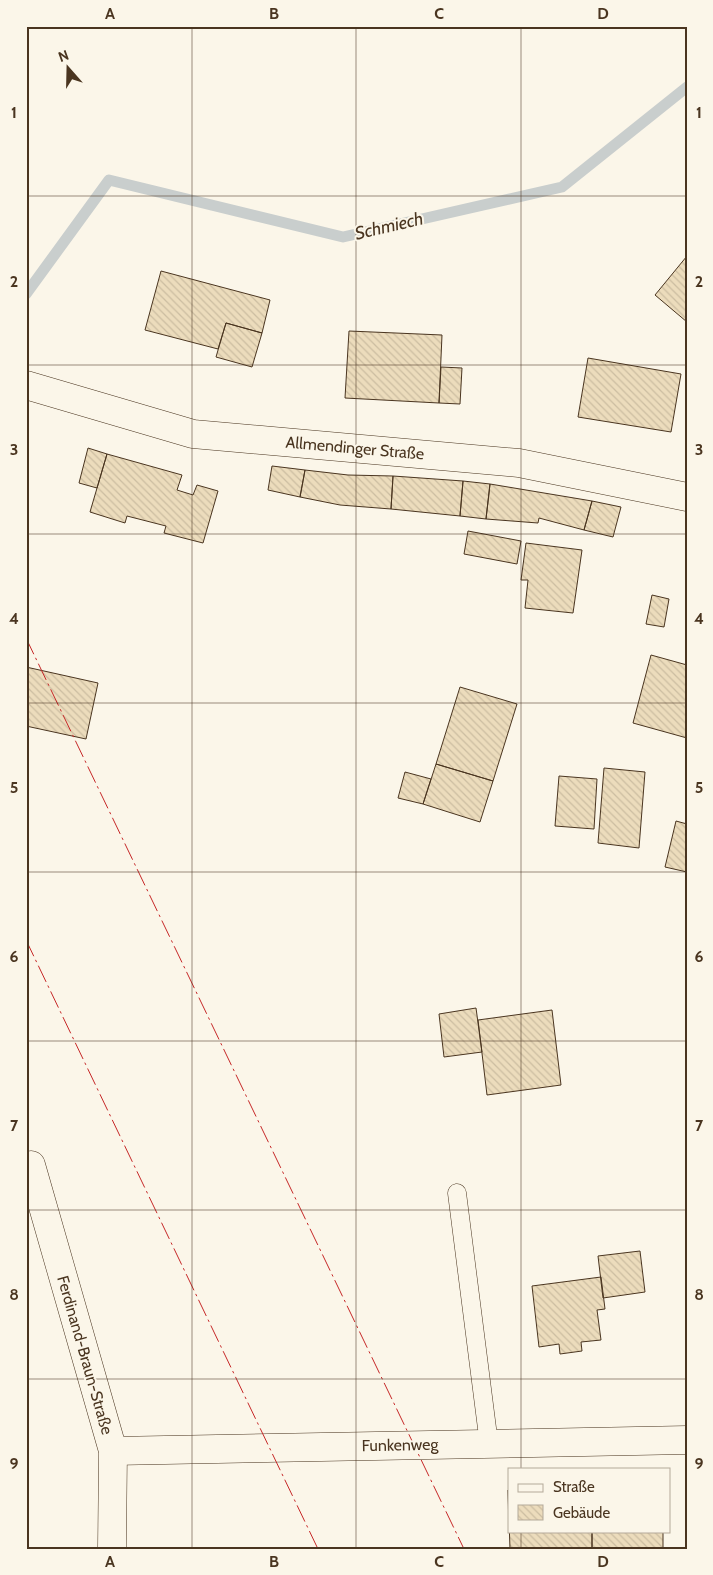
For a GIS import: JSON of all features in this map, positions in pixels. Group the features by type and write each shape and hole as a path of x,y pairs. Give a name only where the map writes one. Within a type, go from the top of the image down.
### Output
{"street":[{"name":"Allmendinger Straße","path":"26,385 193,434 519,463 687,497"},
{"name":"Ferdinand-Braun-Straße","path":"31,1165 113,1451 112,1549"},
{"name":"Funkenweg","path":"113,1451 687,1440"}],"lane":[{"path":"457,1193 489,1444"}],"building":[{"path":"687,256 687,322 655,295"},
{"path":"161,271 270,300 262,333 226,323 218,349 145,330"},
{"path":"226,323 262,333 252,367 216,357"},
{"path":"349,331 442,335 439,403 345,398"},
{"path":"588,358 681,374 671,432 578,417"},
{"path":"441,367 462,368 460,404 439,403"},
{"path":"88,448 107,454 97,488 79,483"},
{"path":"107,454 182,475 177,490 193,495 197,485 218,491 203,543 164,533 166,526 127,516 125,523 90,512"},
{"path":"272,466 305,470 300,497 268,490"},
{"path":"305,470 348,475 393,476 391,509 340,505 300,497"},
{"path":"393,476 463,481 460,516 391,509"},
{"path":"463,481 490,484 486,519 460,516"},
{"path":"490,484 592,501 584,530 539,518 538,523 486,519"},
{"path":"592,501 621,507 613,537 584,530"},
{"path":"468,531 521,541 517,564 464,554"},
{"path":"526,543 582,550 573,613 525,608 528,580 521,580"},
{"path":"652,595 669,599 664,627 646,624"},
{"path":"651,655 687,665 687,738 633,723"},
{"path":"26,667 98,683 86,739 26,726"},
{"path":"460,687 517,704 493,781 436,764"},
{"path":"436,764 493,781 480,822 423,804"},
{"path":"604,768 645,772 639,848 598,843"},
{"path":"405,772 431,779 423,804 398,798"},
{"path":"559,776 597,779 594,829 555,826"},
{"path":"676,821 687,824 687,872 665,867"},
{"path":"476,1008 482,1052 444,1057 439,1014"},
{"path":"552,1010 561,1085 487,1095 478,1020"},
{"path":"640,1251 645,1292 603,1298 598,1256"},
{"path":"601,1277 605,1309 597,1310 601,1340 581,1342 582,1351 560,1354 559,1344 539,1347 532,1286"},
{"path":"509,1532 592,1532 592,1549 510,1549"},
{"path":"592,1532 663,1532 663,1549 592,1549"}],"waterway":[{"name":"Schmiech","path":"26,294 109,180 343,237 562,187 687,87"}],"power":[{"path":"26,638 464,1549"},
{"path":"26,940 318,1549"}]}
